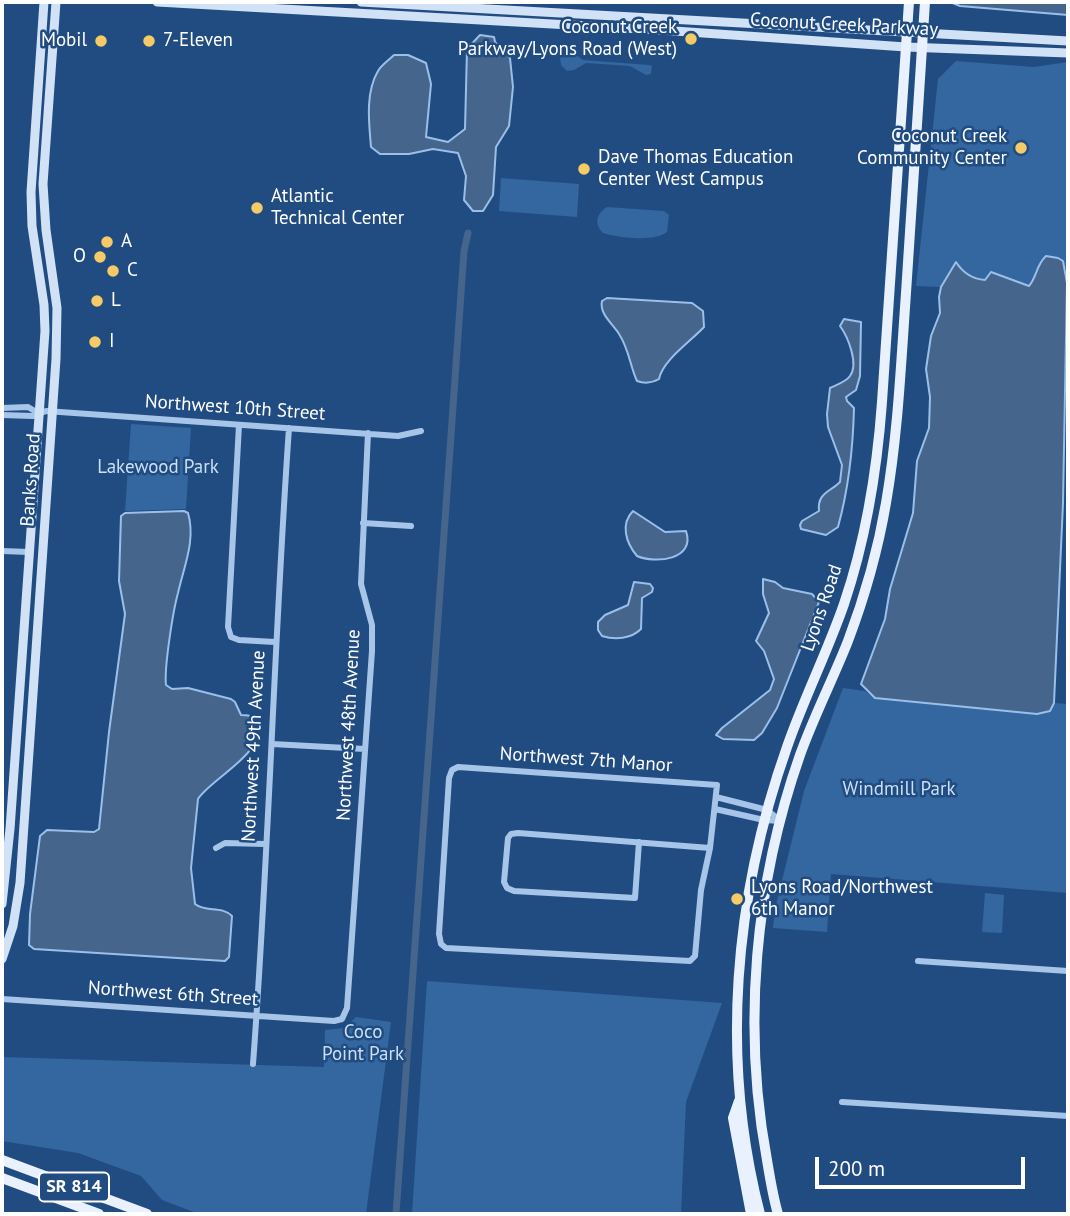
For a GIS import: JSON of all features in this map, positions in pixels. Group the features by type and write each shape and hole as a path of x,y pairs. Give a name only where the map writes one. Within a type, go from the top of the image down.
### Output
{"main road":[{"name":"Lyons Road","path":"760,1214 744,1135 740,1097 737,1030 739,967 752,871 765,815 787,746 844,603 858,558 871,496 882,402 909,2"},
{"name":"Lyons Road","path":"778,1214 761,1130 756,1074 755,1010 760,930 781,821 800,757 858,612 873,564 886,506 898,404 925,2"},
{"path":"740,1097 733,1118 751,1214"},
{"name":"SR 814","path":"2,1160 147,1214"},
{"name":"SR 814","path":"2,1178 99,1214"}],"street":[{"name":"Banks Road","path":"2,959 14,917 24,830 46,412 45,331 41,278 32,226 31,192 44,2"},
{"name":"Banks Road","path":"2,904 9,842 29,552 57,308 46,230 43,184 56,2"},
{"name":"Coconut Creek Parkway","path":"158,2 646,29 922,48 1068,53"},
{"name":"Coconut Creek Parkway","path":"360,2 1068,41"},
{"name":"Banks Road","path":"2,408 28,407 46,412"},
{"name":"Banks Road","path":"2,415 30,416 46,412"},
{"name":"Northwest 10th Street","path":"46,412 398,436 421,431"},
{"path":"239,425 228,627 231,637 239,640 275,642"},
{"name":"Northwest 49th Avenue","path":"253,1064 263,933 275,642 289,428"},
{"name":"Northwest 48th Avenue","path":"342,1018 347,1008 372,651 372,625 362,584 368,433"},
{"path":"363,523 411,526"},
{"path":"2,551 29,552"},
{"path":"272,744 365,749"},
{"name":"Northwest 7th Manor","path":"710,848 701,890 695,956 691,961 446,948 441,944 439,934 449,778 452,770 458,767 717,785 716,797"},
{"path":"639,842 635,898 514,891 506,888 504,882 508,838 511,834 639,842 710,848 716,797 781,821"},
{"path":"715,809 765,815"},
{"path":"9,842 16,848 14,917"},
{"path":"216,848 225,843 265,844"},
{"path":"918,961 1068,971"},
{"name":"Northwest 6th Street","path":"2,999 334,1021 342,1018"},
{"path":"842,1102 1068,1116"}],"green space":[{"path":"572,52 583,60 649,65 652,66 651,74 646,75 630,66 586,63 567,71 561,65 560,58 565,53"},
{"path":"956,61 1034,67 1068,62 1067,283 1066,271 1036,269 1030,286 991,272 985,280 950,270 941,287 916,286 938,79"},
{"path":"501,178 579,184 577,217 499,211"},
{"path":"607,207 664,211 669,215 667,232 645,238 627,238 603,233 597,219"},
{"name":"Lakewood Park","path":"131,424 191,428 186,509 125,511"},
{"name":"Windmill Park","path":"843,688 865,691 875,698 1037,714 1050,711 1054,703 1068,704 1068,893 831,874 827,932 773,928 775,909 804,791"},
{"path":"985,893 1004,895 1002,933 982,932"},
{"path":"427,981 722,1003 686,1102 681,1214 412,1214"},
{"name":"Coco Point Park","path":"356,1017 391,1022 366,1214 199,1214 162,1200 141,1176 78,1153 2,1141 2,1057 324,1067 325,1030 344,1028"}],"shaded area":[{"path":"950,2 1068,2 1068,15 960,6"},
{"path":"480,35 494,37 495,42 510,58 513,87 509,126 496,147 493,195 483,211 473,211 464,200 466,176 458,153 433,149 409,154 380,154 371,147 369,108 371,89 379,69 394,55 408,55 426,63 431,84 426,137 448,142 465,129 467,49"},
{"path":"1046,256 1063,261 1067,283 1063,503 1054,703 1050,711 1037,714 875,698 861,684 885,619 890,589 913,513 917,461 929,428 930,397 926,369 931,336 940,313 941,287 956,262 972,277 985,280 991,272 1029,286"},
{"path":"607,298 692,303 703,311 704,327 671,358 659,379 648,383 640,382 637,381 622,340 603,310 602,301"},
{"path":"844,319 861,322 860,376 856,390 846,397 854,408 845,497 838,527 826,535 801,529 800,525 819,511 822,497 840,482 842,465 828,427 827,414 830,388 846,380 852,371 851,351 840,326"},
{"path":"633,511 665,532 686,531 688,541 685,548 680,554 663,559 637,556 626,534 627,522"},
{"path":"125,513 188,513 190,523 190,543 171,626 166,685 172,689 188,688 231,699 241,715 254,719 258,732 255,743 247,753 198,799 191,868 195,904 232,916 229,957 225,961 34,949 29,945 30,914 40,836 47,830 94,832 99,829 125,614 119,581 121,516"},
{"path":"763,579 775,582 783,588 812,594 819,602 777,708 762,733 754,740 723,739 716,735 770,690 774,679 764,651 756,641 769,613 763,594"},
{"path":"634,582 650,584 653,588 652,592 642,598 641,629 623,638 602,636 598,630 598,622 605,615 628,605"}],"waterway":[{"path":"396,1214 464,251 468,233"}],"place":[{"name":"Coconut Creek Parkway/Lyons Road (West)","path":"691,39"},
{"name":"Mobil","path":"101,41"},
{"name":"7-Eleven","path":"149,41"},
{"name":"Coconut Creek Community Center","path":"1021,148"},
{"name":"Dave Thomas Education Center West Campus","path":"584,169"},
{"name":"Atlantic Technical Center","path":"257,208"},
{"name":"A","path":"107,242"},
{"name":"O","path":"100,257"},
{"name":"C","path":"113,271"},
{"name":"L","path":"97,301"},
{"name":"I","path":"95,342"},
{"name":"Lyons Road/Northwest 6th Manor","path":"737,899"}]}
